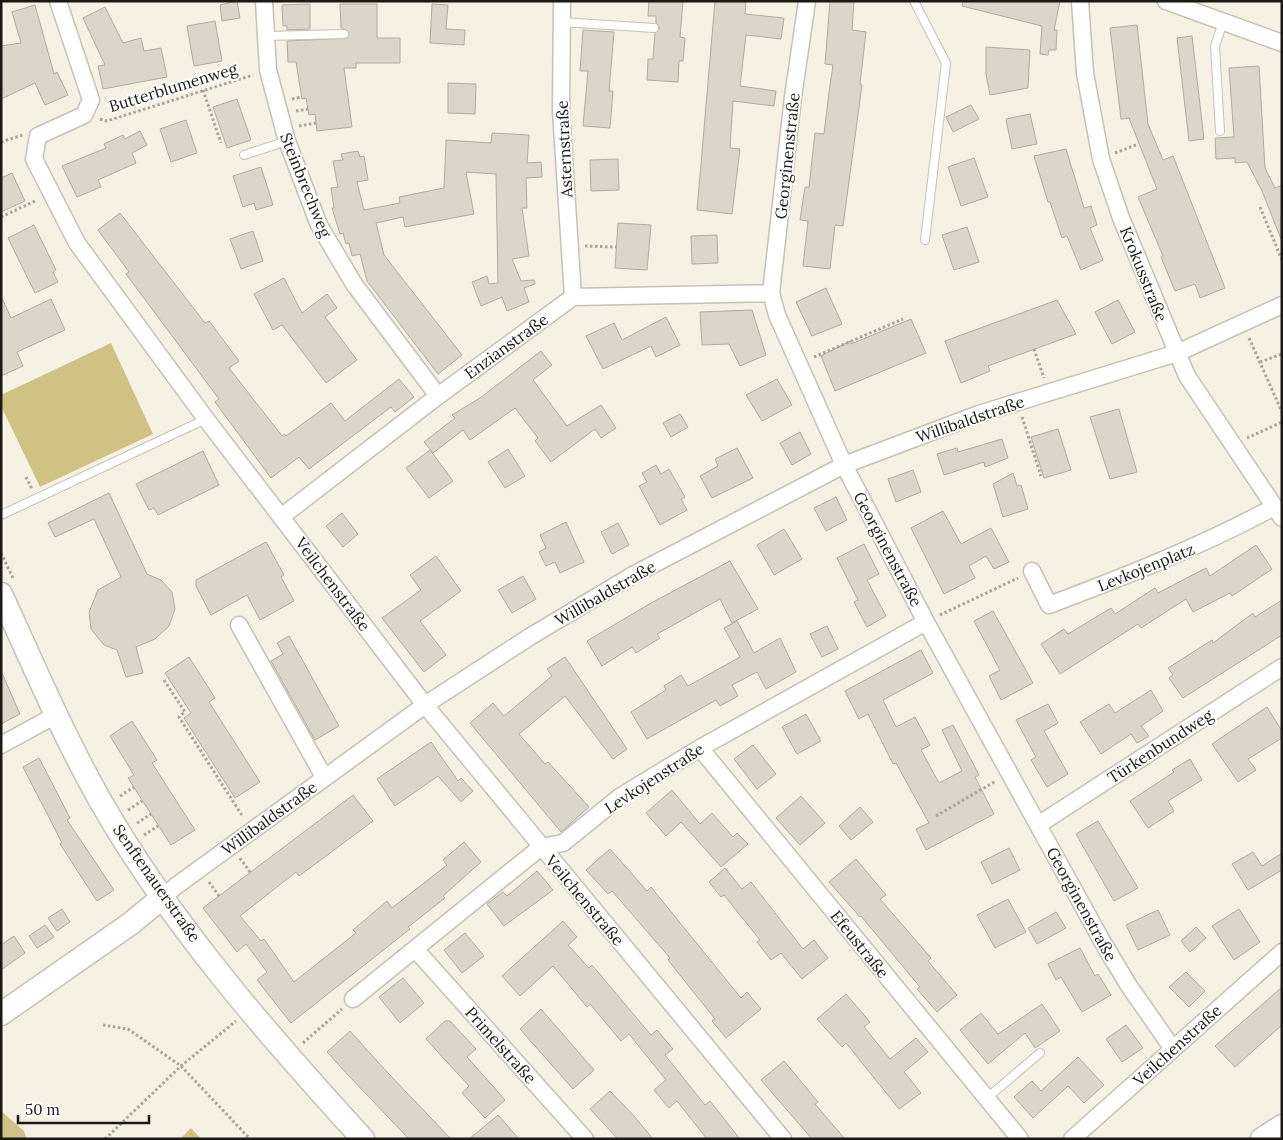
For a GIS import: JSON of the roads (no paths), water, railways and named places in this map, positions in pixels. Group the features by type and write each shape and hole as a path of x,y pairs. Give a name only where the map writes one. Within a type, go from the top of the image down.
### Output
{"street":[{"name":"Veilchenstraße","path":"58,1 91,100 84,115 38,136 34,159 77,243 206,419 425,705 783,1139"},
{"name":"Steinbrechweg","path":"264,1 268,70 287,141 319,225 342,266 438,396"},
{"name":"Asternstraße","path":"562,1 561,111 573,298"},
{"name":"Georginenstraße","path":"807,1 793,97 772,293 777,315 844,465 926,622 1102,941 1129,986 1173,1049"},
{"name":"Krokusstraße","path":"1080,1 1085,73 1101,159 1121,218 1187,376 1278,512"},
{"path":"1166,1 1282,43"},
{"path":"573,298 772,293"},
{"name":"Enzianstraße","path":"281,516 438,396 573,298"},
{"name":"Willibaldstraße","path":"1,1014 130,924 252,830 425,705 531,636 633,575 844,465 1018,402 1177,353 1282,305"},
{"name":"Levkojenplatz","path":"1032,571 1049,605 1125,577 1278,512"},
{"name":"Senftenauerstraße","path":"8,588 56,715 102,802 163,898 288,1056 363,1139"},
{"name":"Levkojenstraße","path":"353,999 416,950 541,847 563,844 622,796 700,748 926,622"},
{"path":"239,624 324,777"},
{"name":"Türkenbundweg","path":"1038,826 1282,667"},
{"path":"1,744 56,715"},
{"name":"Efeustraße","path":"700,748 1020,1139"},
{"name":"Primelstraße","path":"416,950 585,1139"},
{"name":"Veilchenstraße","path":"1072,1139 1282,952"},
{"path":"1262,1139 1282,1126"}],"lane":[{"path":"914,1 946,63 925,240"},
{"path":"561,22 654,28"},
{"path":"1220,131 1215,46 1223,22"},
{"path":"266,36 344,34"},
{"path":"244,155 287,141"},
{"path":"1,514 206,419"},
{"path":"987,1098 1040,1053"}]}
